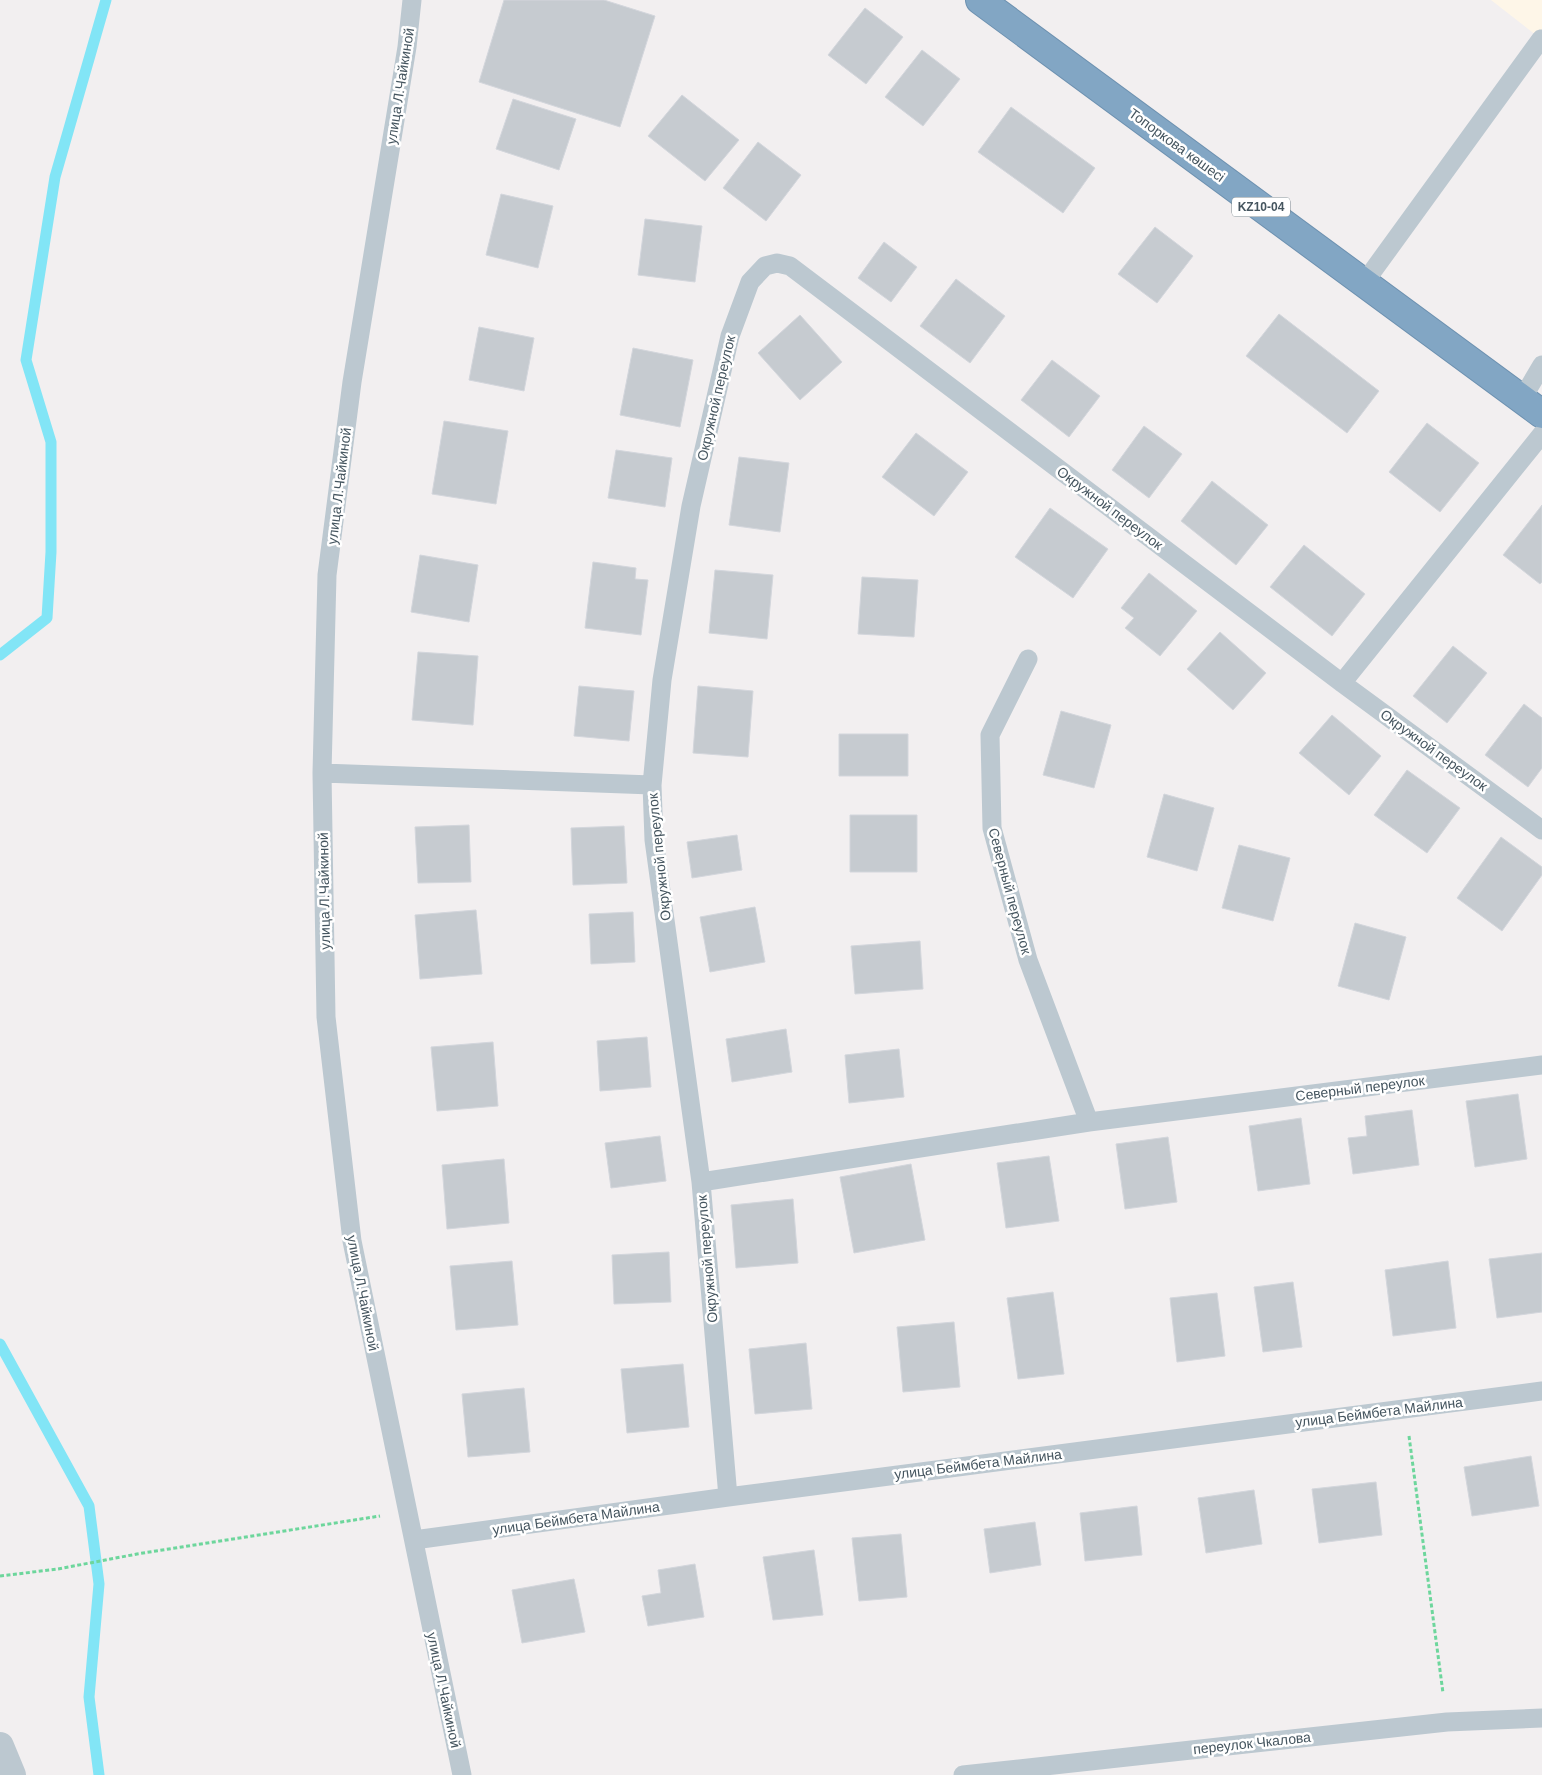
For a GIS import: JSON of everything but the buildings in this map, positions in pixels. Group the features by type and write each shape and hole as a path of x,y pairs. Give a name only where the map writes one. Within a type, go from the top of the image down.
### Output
{"highway":[{"name":"Топоркова көшесі","path":"980,0 1532,406"}],"street":[{"path":"0,1746 12,1775"}],"lane":[{"name":"улица Л.Чайкиной","path":"412,0 407,47 352,382 328,566 322,773 326,1017 352,1242 462,1775"},
{"path":"1364,283 1541,39"},
{"name":"Окружной переулок","path":"728,1497 701,1182 654,840 652,785 662,680 691,506 730,336 750,282 765,266 777,262 790,266 1342,683 1542,830"},
{"path":"1532,406 1542,365"},
{"path":"1342,683 1542,434"},
{"name":"Северный переулок","path":"1028,659 990,735 992,828 1028,960 1089,1122"},
{"path":"322,773 652,785"},
{"name":"Северный переулок","path":"701,1182 1089,1122 1542,1065"},
{"name":"улица Беймбета Майлина","path":"414,1540 728,1497 1542,1391"},
{"name":"переулок Чкалова","path":"963,1775 1100,1767 1447,1722 1542,1718"}],"path":[{"path":"1406,1409 1447,1722"},
{"path":"0,1576 58,1570 137,1554 408,1511"}],"shaded area":[{"path":"1491,0 1542,0 1542,40 1541,39"}],"waterway":[{"path":"0,655 47,618 51,552 51,442 26,360 55,177 106,0"},
{"path":"0,1344 89,1506 99,1584 89,1697 99,1775"}]}
